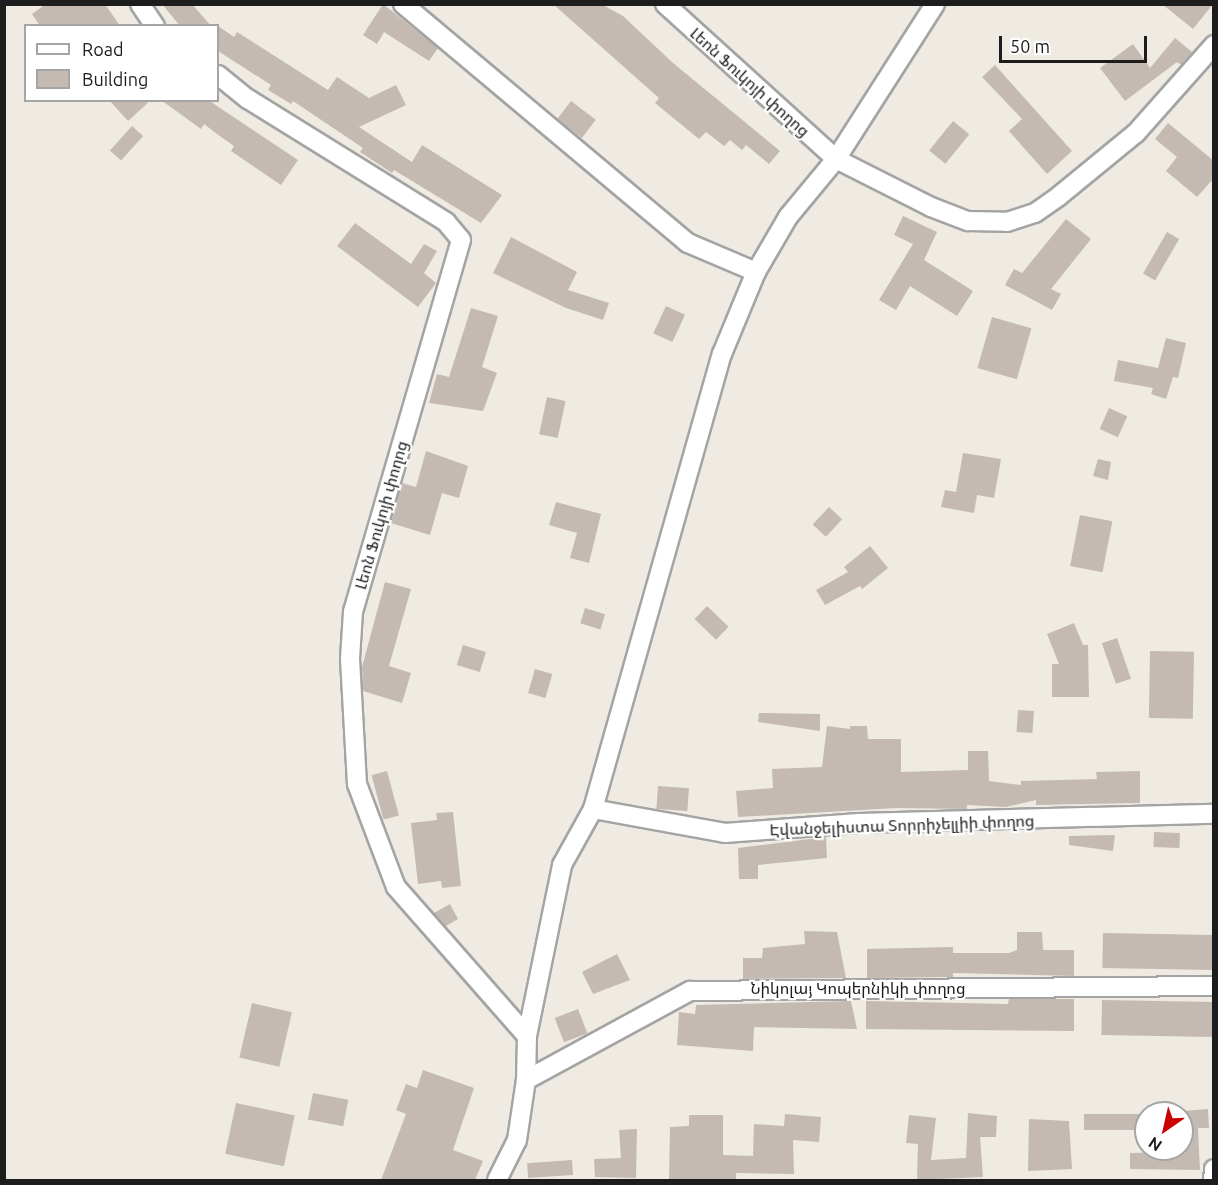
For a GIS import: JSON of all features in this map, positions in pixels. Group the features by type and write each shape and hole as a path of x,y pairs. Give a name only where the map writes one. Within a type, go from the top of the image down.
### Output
{"street":[{"path":"140,4 154,24"},
{"path":"403,4 688,243 756,272"},
{"name":"Լեոն Ֆուկոյի փողոց","path":"665,4 836,159 931,207 968,221 1007,222 1035,213 1136,133 1214,45"},
{"path":"496,1180 517,1140 526,1080 527,1036 562,865 593,809 722,354 756,272 788,217 836,159 935,4"},
{"name":"Լեոն Ֆուկոյի փողոց","path":"219,76 248,99 446,222 461,240 353,612 350,659 357,784 396,887 527,1036"},
{"name":"Էվանջելիստա Տորրիչելլիի փողոց","path":"593,809 725,833 859,823 1214,814"},
{"name":"Նիկոլայ Կոպերնիկի փողոց","path":"526,1080 690,991 1214,986"},
{"path":"1213,1180 1214,1169"}],"building":[{"path":"46,4 105,4 119,24 39,24 32,14"},
{"path":"162,4 192,4 209,24 178,24"},
{"path":"383,4 438,48 429,61 384,32 377,44 363,35"},
{"path":"553,4 601,4 623,16 673,63 780,151 769,164 746,145 742,150 730,140 724,146 706,132 699,139 655,103 659,98"},
{"path":"1162,4 1213,4 1193,29"},
{"path":"219,27 234,37 237,32 328,90 337,77 369,98 396,85 406,105 359,127 412,162 422,145 502,195 481,223 394,170 392,173 360,152 363,148 293,101 291,104 268,90 271,85 219,52"},
{"path":"1175,38 1192,52 1181,65 1177,62 1125,101 1100,68 1133,44 1150,68"},
{"path":"995,65 1072,151 1047,174 1009,131 1022,119 982,77"},
{"path":"571,101 596,120 582,138 557,119"},
{"path":"111,102 149,102 128,121"},
{"path":"164,102 211,102 298,160 281,185 231,151 234,146 204,124 201,129"},
{"path":"953,121 969,134 945,164 929,151"},
{"path":"1168,123 1214,161 1214,178 1197,197 1166,171 1177,157 1155,139"},
{"path":"132,126 143,136 121,161 110,151"},
{"path":"903,216 937,232 924,260 973,291 957,316 910,286 896,310 879,300 913,244 894,235"},
{"path":"1066,219 1091,239 1051,289 1061,294 1052,310 1005,285 1014,269 1022,273"},
{"path":"355,223 411,264 424,244 437,251 424,273 436,283 418,307 337,246"},
{"path":"1167,232 1179,239 1155,281 1143,274"},
{"path":"511,237 577,272 568,290 609,303 603,320 566,308 493,273"},
{"path":"666,306 685,315 672,342 653,333"},
{"path":"471,308 498,316 482,367 497,373 483,411 429,403 437,374 449,377"},
{"path":"992,317 1031,328 1017,379 977,368"},
{"path":"1166,338 1186,343 1178,378 1173,377 1166,399 1151,394 1153,388 1114,381 1118,360 1158,368"},
{"path":"547,397 566,401 558,438 539,434"},
{"path":"1109,408 1127,416 1118,437 1100,429"},
{"path":"426,451 468,466 459,498 442,493 430,535 391,523 402,483 416,487"},
{"path":"963,453 1001,459 994,498 977,495 974,513 941,507 945,490 956,492"},
{"path":"1098,459 1111,462 1108,480 1093,476"},
{"path":"556,502 601,514 589,563 570,558 577,533 549,525"},
{"path":"829,507 842,519 826,537 813,525"},
{"path":"1080,515 1112,521 1102,572 1070,566"},
{"path":"870,546 888,568 862,589 860,586 825,605 816,590 848,572 844,567"},
{"path":"385,582 411,589 389,666 411,673 402,703 363,691 362,667"},
{"path":"707,606 729,627 716,640 694,619"},
{"path":"585,608 605,614 600,629 580,623"},
{"path":"1074,623 1083,645 1088,645 1089,697 1052,697 1052,664 1059,664 1047,634"},
{"path":"1117,638 1131,679 1116,684 1102,643"},
{"path":"463,645 486,652 480,672 457,665"},
{"path":"1150,651 1194,652 1193,719 1149,718"},
{"path":"535,669 552,674 545,698 528,693"},
{"path":"1018,710 1034,711 1032,733 1016,732"},
{"path":"759,713 820,714 820,731 758,722"},
{"path":"827,726 850,729 850,726 867,726 868,739 901,739 901,772 968,770 968,751 988,751 989,781 1021,785 1021,781 1097,779 1096,772 1140,771 1140,803 1036,805 1036,800 1006,807 967,805 967,809 897,808 738,817 736,791 773,788 772,769 822,767"},
{"path":"387,771 399,815 383,820 372,775"},
{"path":"658,786 689,788 687,811 656,809"},
{"path":"453,812 461,886 442,888 441,881 418,884 411,823 437,820 436,813"},
{"path":"1154,832 1180,833 1179,848 1153,847"},
{"path":"1115,835 1113,851 1069,845 1069,836"},
{"path":"826,837 827,858 758,865 758,879 739,879 738,848"},
{"path":"450,904 458,919 446,926 434,913"},
{"path":"804,931 837,932 846,978 743,979 743,958 762,958 763,948 805,944"},
{"path":"1017,932 1042,932 1043,950 1074,950 1074,976 953,973 953,977 867,978 867,949 953,947 953,953 1009,953 1017,950"},
{"path":"1103,933 1214,935 1213,970 1102,968"},
{"path":"617,954 630,980 593,994 582,972"},
{"path":"1009,999 1074,999 1074,1031 866,1029 866,1001 1008,1004"},
{"path":"1102,1000 1214,1002 1213,1037 1101,1035"},
{"path":"851,1001 857,1029 754,1027 753,1051 677,1045 679,1012 695,1014 696,1005"},
{"path":"252,1003 292,1012 279,1067 239,1058"},
{"path":"578,1009 587,1033 564,1042 555,1018"},
{"path":"423,1070 474,1088 453,1150 483,1161 475,1180 381,1180 406,1114 396,1110 406,1084 417,1088"},
{"path":"313,1093 348,1100 343,1126 308,1120"},
{"path":"236,1103 295,1115 284,1166 225,1154"},
{"path":"1208,1109 1209,1128 1198,1128 1200,1170 1130,1169 1130,1153 1134,1153 1134,1161 1194,1161 1194,1110"},
{"path":"968,1113 997,1116 996,1137 980,1137 983,1177 917,1180 918,1144 906,1143 909,1115 936,1118 931,1160 966,1158"},
{"path":"785,1114 821,1117 819,1142 793,1140 794,1174 736,1173 736,1180 669,1180 670,1127 689,1126 689,1115 723,1115 723,1155 753,1156 754,1124 784,1126"},
{"path":"1084,1114 1134,1114 1134,1130 1084,1130"},
{"path":"1029,1119 1069,1121 1072,1169 1028,1171"},
{"path":"637,1129 636,1178 595,1177 594,1159 621,1158 619,1130"},
{"path":"572,1160 573,1175 528,1178 527,1163"}]}
